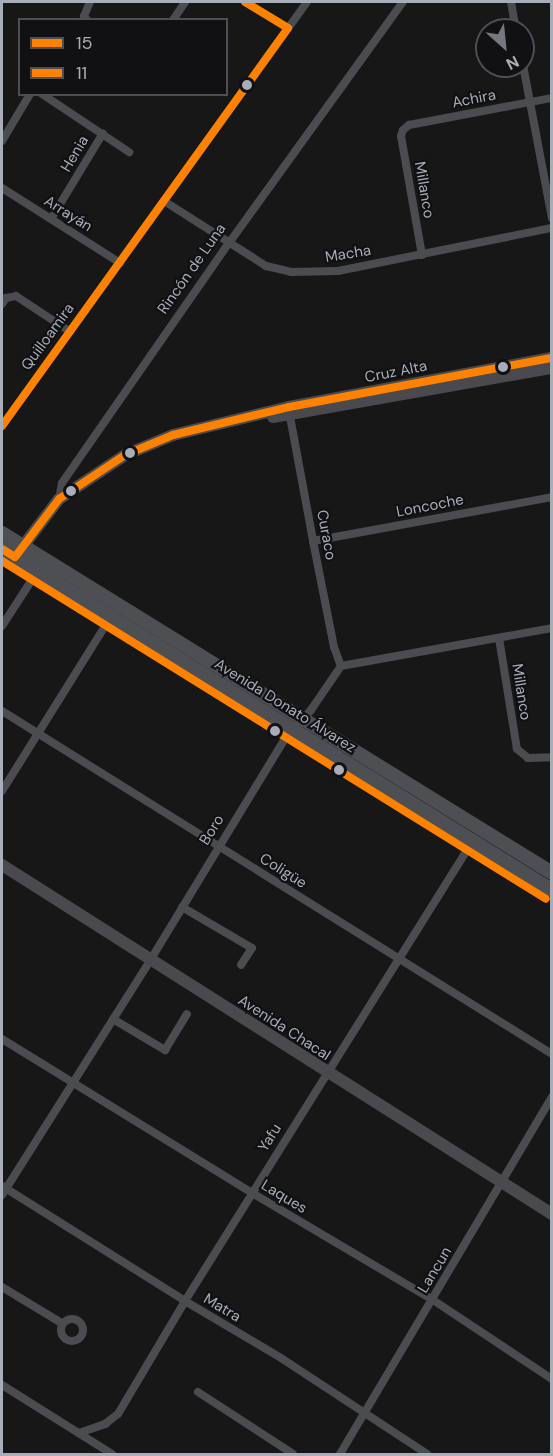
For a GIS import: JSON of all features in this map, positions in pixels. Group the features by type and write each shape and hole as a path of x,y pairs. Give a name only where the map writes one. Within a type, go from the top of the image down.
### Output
{"main road":[{"name":"Cruz Alta","path":"289,412 552,358"},
{"name":"Cruz Alta","path":"59,499 89,478 149,444 173,435 248,419 552,368"},
{"name":"Rincón de Luna","path":"19,552 59,499"},
{"name":"Avenida Donato Álvarez","path":"2,533 37,572 552,890"},
{"name":"Avenida Donato Álvarez","path":"2,549 19,552 303,720 552,873"},
{"name":"Avenida Chacal","path":"2,865 552,1214"}],"street":[{"path":"85,18 90,2"},
{"path":"174,18 185,2"},
{"path":"245,2 288,28"},
{"name":"Quilloamira","path":"2,426 307,2"},
{"name":"Rincón de Luna","path":"59,499 62,483 229,243 403,2"},
{"path":"511,2 514,18"},
{"path":"525,78 552,218"},
{"path":"2,141 29,96"},
{"path":"45,96 129,152"},
{"name":"Achira","path":"403,130 409,125 552,98"},
{"name":"Millanco","path":"403,130 401,136 422,255"},
{"name":"Henia","path":"51,219 103,134"},
{"name":"Arrayán","path":"2,188 120,263"},
{"name":"Macha","path":"164,201 266,266 291,272 338,271 552,228"},
{"path":"2,304 6,298 16,296 69,331"},
{"name":"Curaco","path":"289,412 334,647 341,666"},
{"name":"Loncoche","path":"313,541 552,496"},
{"path":"2,626 37,572"},
{"path":"2,791 111,618"},
{"path":"341,666 552,628"},
{"name":"Millanco","path":"499,638 517,749 528,758 552,757"},
{"name":"Boro","path":"3,1189 151,959 218,847 292,731 303,720 341,666"},
{"name":"Coligüe","path":"2,711 552,1054"},
{"name":"Yafu","path":"79,1433 105,1424 118,1414 184,1301 472,842"},
{"path":"182,907 252,948 240,965"},
{"path":"113,1019 165,1050 187,1014"},
{"name":"Laques","path":"2,1039 252,1193 433,1300 552,1379"},
{"name":"Lancun","path":"340,1455 552,1097"},
{"name":"Matra","path":"3,1189 366,1412 427,1455"},
{"path":"2,1287 63,1324"},
{"path":"2,1385 112,1455"},
{"path":"198,1392 293,1455"}],"transit line":[{"name":"15","path":"2,426 288,28 245,2"},
{"name":"15","path":"2,549 15,557 59,499 125,455 173,435 289,407 552,358"},
{"name":"11","path":"2,561 546,899"}]}
